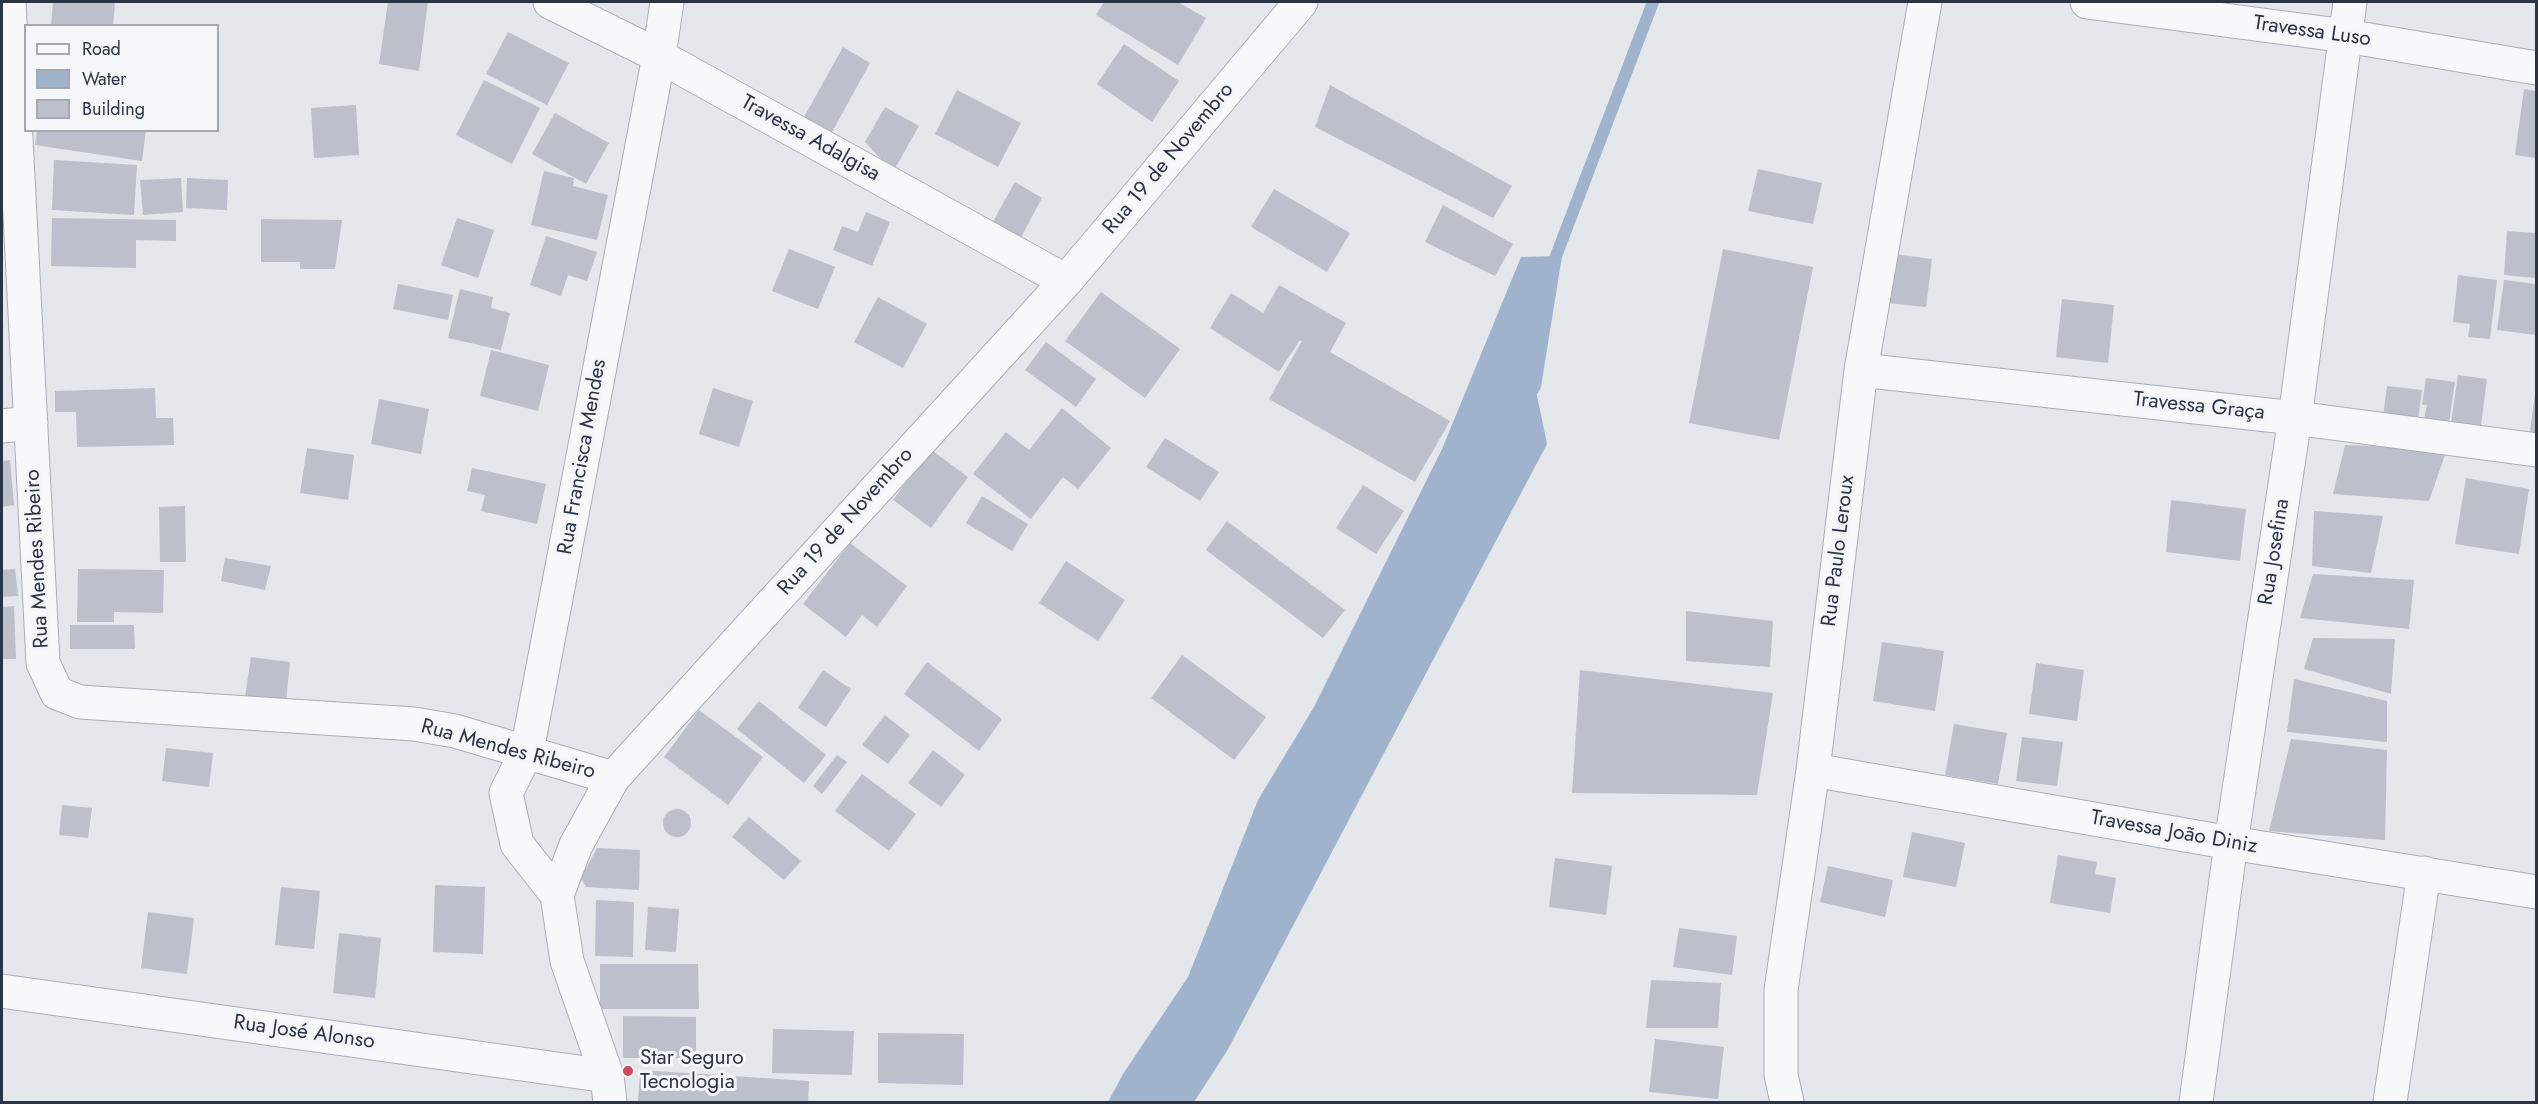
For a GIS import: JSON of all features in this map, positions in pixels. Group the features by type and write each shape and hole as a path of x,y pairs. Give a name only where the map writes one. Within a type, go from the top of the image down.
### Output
{"street":[{"name":"Rua Mendes Ribeiro","path":"9,2 6,49 16,425 43,663 57,693 80,702 414,724 455,731 613,778"},
{"name":"Travessa Adalgisa","path":"550,2 659,56 1066,282"},
{"name":"Rua Francisca Mendes","path":"557,895 517,844 506,793 527,751 629,203 659,56 667,2"},
{"name":"Rua 19 de Novembro","path":"609,1089 567,961 557,895 576,845 613,778 1066,282 1301,2"},
{"name":"Rua Paulo Leroux","path":"1787,1102 1781,1075 1781,990 1813,770 1861,370 1925,2"},
{"name":"Travessa Luso","path":"2087,2 2346,36 2536,68"},
{"name":"Rua Josefina","path":"2196,1102 2231,843 2295,418 2350,2"},
{"name":"Travessa Graça","path":"1861,370 2295,418 2536,450"},
{"name":"Travessa João Diniz","path":"1813,770 2231,843 2536,892"},
{"path":"2390,1102 2424,873"},
{"name":"Rua José Alonso","path":"2,991 609,1089"}],"water":[{"path":"1556,256 1535,386 1547,444 1227,1051 1194,1102 1108,1102 1123,1074 1188,977 1258,800 1314,707 1442,449 1521,257"}],"building":[{"path":"53,2 115,2 113,24 51,24"},
{"path":"388,2 428,2 419,71 379,64"},
{"path":"1104,2 1178,2 1206,18 1178,65 1096,15"},
{"path":"508,32 569,63 547,105 486,74"},
{"path":"1124,44 1179,81 1152,122 1097,84"},
{"path":"843,47 870,63 832,132 804,117"},
{"path":"484,80 540,108 512,164 456,135"},
{"path":"1330,85 1512,186 1493,218 1315,127"},
{"path":"2524,89 2536,91 2536,158 2515,155"},
{"path":"957,90 1021,123 998,167 935,134"},
{"path":"356,105 359,155 314,158 311,108"},
{"path":"885,107 919,126 893,172 865,142"},
{"path":"555,113 609,143 586,184 532,154"},
{"path":"37,132 146,132 142,161 35,145"},
{"path":"54,160 137,165 134,215 52,210"},
{"path":"1758,169 1822,183 1813,224 1748,211"},
{"path":"544,171 574,178 573,186 608,195 597,240 531,225"},
{"path":"181,178 183,212 143,215 140,180"},
{"path":"187,178 228,180 227,210 186,208"},
{"path":"1015,182 1042,198 1019,241 991,225"},
{"path":"1274,189 1350,233 1327,272 1251,227"},
{"path":"1443,205 1513,244 1495,276 1425,242"},
{"path":"866,212 890,222 872,266 833,250 842,226 858,232"},
{"path":"52,218 176,220 176,241 136,240 136,268 51,266"},
{"path":"457,218 494,230 478,278 441,265"},
{"path":"261,219 342,220 335,269 300,269 300,262 261,262"},
{"path":"2507,231 2536,233 2536,278 2504,275"},
{"path":"546,236 597,252 587,281 568,275 561,296 530,285"},
{"path":"789,249 835,267 818,309 772,291"},
{"path":"1723,249 1813,267 1779,440 1689,423"},
{"path":"1894,254 1932,259 1926,307 1888,303"},
{"path":"2458,275 2497,280 2490,339 2468,337 2470,324 2453,322"},
{"path":"2504,280 2536,284 2536,335 2497,330"},
{"path":"398,284 453,295 448,320 393,309"},
{"path":"1279,285 1346,323 1330,352 1450,421 1415,482 1269,399 1302,341 1300,340 1279,372 1210,328 1231,293 1263,313"},
{"path":"460,289 493,297 491,308 510,313 501,350 448,338"},
{"path":"1101,292 1180,349 1145,398 1065,341"},
{"path":"878,297 927,324 903,368 854,342"},
{"path":"2062,299 2114,305 2108,363 2056,357"},
{"path":"1046,342 1096,379 1076,407 1025,370"},
{"path":"491,350 549,365 538,411 480,396"},
{"path":"2458,375 2487,379 2480,433 2450,429"},
{"path":"2426,378 2455,382 2449,423 2424,419 2427,405 2422,405"},
{"path":"2387,386 2422,390 2417,428 2382,425"},
{"path":"155,388 156,418 173,418 174,445 77,447 76,412 55,412 55,391"},
{"path":"713,388 753,401 739,447 699,434"},
{"path":"2535,394 2536,438 2529,438"},
{"path":"379,399 429,409 421,454 371,444"},
{"path":"1062,408 1111,448 1078,489 1063,477 1031,519 973,474 1006,432 1029,450"},
{"path":"1165,438 1219,472 1200,501 1146,467"},
{"path":"2345,445 2447,449 2429,501 2333,494"},
{"path":"307,448 354,455 348,500 300,493"},
{"path":"930,449 968,477 931,528 893,500"},
{"path":"10,460 14,505 2,507 2,461"},
{"path":"472,468 546,484 537,524 481,511 485,495 467,491"},
{"path":"2466,478 2529,489 2519,554 2455,544"},
{"path":"1363,485 1404,511 1376,554 1336,528"},
{"path":"982,496 1028,524 1012,551 966,523"},
{"path":"2171,500 2246,509 2240,561 2166,552"},
{"path":"185,506 186,562 160,562 159,507"},
{"path":"2314,511 2383,516 2371,573 2312,566"},
{"path":"1227,521 1345,610 1323,638 1206,550"},
{"path":"850,543 907,586 877,627 862,615 846,637 803,604"},
{"path":"225,558 271,566 265,590 221,581"},
{"path":"1066,561 1125,600 1098,641 1039,603"},
{"path":"15,569 18,596 2,597 2,570"},
{"path":"78,569 164,570 163,613 114,612 114,622 77,622"},
{"path":"2313,574 2414,580 2409,629 2300,618"},
{"path":"14,606 16,659 2,659 2,607"},
{"path":"1686,611 1773,621 1770,667 1686,661"},
{"path":"70,625 134,625 135,649 70,649"},
{"path":"2313,638 2395,639 2391,694 2304,669"},
{"path":"1882,642 1944,651 1935,711 1873,701"},
{"path":"1182,655 1266,717 1234,760 1151,698"},
{"path":"251,657 290,662 286,702 245,697"},
{"path":"927,662 1002,719 979,751 904,694"},
{"path":"2036,663 2084,670 2077,721 2029,714"},
{"path":"823,670 851,689 826,727 798,708"},
{"path":"1580,670 1773,693 1757,795 1572,793"},
{"path":"2294,679 2387,701 2387,742 2287,732"},
{"path":"759,701 826,755 804,783 737,729"},
{"path":"699,710 763,757 728,805 664,757"},
{"path":"885,715 910,735 888,764 862,745"},
{"path":"1954,724 2007,733 1998,784 1945,775"},
{"path":"2022,737 2063,742 2057,786 2016,781"},
{"path":"2291,739 2387,750 2385,840 2269,831"},
{"path":"166,748 213,753 209,787 162,781"},
{"path":"933,750 965,775 941,807 908,783"},
{"path":"837,755 847,762 822,794 813,786"},
{"path":"862,774 916,814 889,851 835,811"},
{"path":"62,805 92,808 88,838 59,835"},
{"path":"677,809 687,813 691,823 687,833 677,837 667,833 663,823 667,813"},
{"path":"749,817 801,861 784,880 732,837"},
{"path":"1912,832 1965,843 1956,887 1903,877"},
{"path":"597,848 640,850 639,890 586,887 581,878"},
{"path":"2058,855 2097,862 2095,874 2116,878 2110,913 2050,903"},
{"path":"1555,858 1612,866 1606,915 1549,907"},
{"path":"1828,866 1893,880 1885,917 1820,902"},
{"path":"435,885 485,887 483,954 433,952"},
{"path":"281,887 320,891 314,949 275,945"},
{"path":"596,900 634,902 633,957 595,956"},
{"path":"648,907 679,909 676,952 645,950"},
{"path":"148,912 194,918 187,974 141,968"},
{"path":"1679,928 1737,936 1732,975 1673,967"},
{"path":"339,933 381,938 375,998 333,993"},
{"path":"600,964 698,964 699,1009 600,1009"},
{"path":"1651,980 1721,983 1718,1028 1646,1028"},
{"path":"623,1016 696,1017 696,1058 623,1058"},
{"path":"773,1029 854,1031 852,1075 772,1073"},
{"path":"878,1033 964,1034 963,1085 878,1083"},
{"path":"1655,1039 1724,1047 1718,1099 1649,1092"},
{"path":"640,1070 809,1081 808,1102 638,1102"}],"waterway":[{"path":"1532,391 1535,386 1556,256 1653,2"}],"place":[{"name":"Star Seguro Tecnologia","path":"628,1071"}]}
